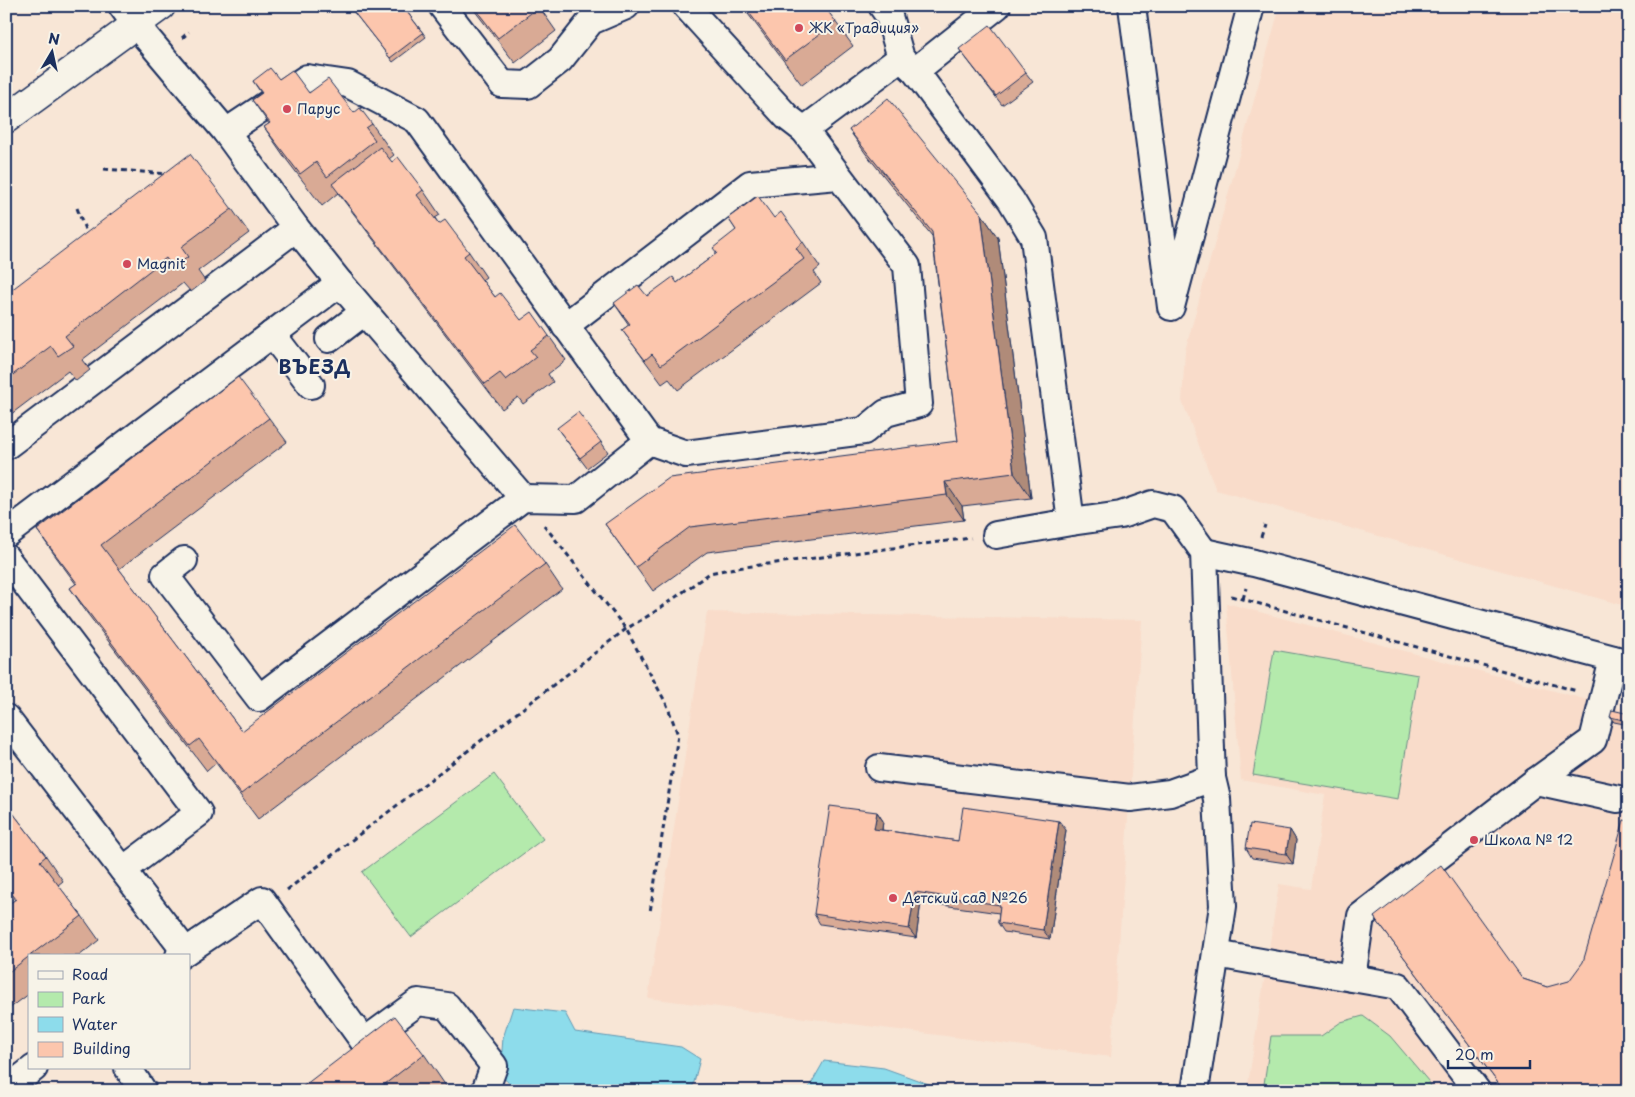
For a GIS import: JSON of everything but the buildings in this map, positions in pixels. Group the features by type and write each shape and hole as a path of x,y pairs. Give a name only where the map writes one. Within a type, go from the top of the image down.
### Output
{"main road":[{"path":"6,119 129,16 161,6"}],"street":[{"path":"442,6 502,84 528,85 560,60 591,21 626,6"},
{"path":"226,132 307,78 348,84 417,120 649,441 686,454 864,432 886,413 919,404 907,266 804,130 787,117 686,6"},
{"path":"882,6 908,64 1011,200 1034,238 1071,522"},
{"path":"804,130 997,6"},
{"path":"1132,6 1172,307 1251,6"},
{"path":"129,16 226,132 296,228 340,283 523,498"},
{"path":"565,326 750,184 838,176"},
{"path":"6,446 296,228"},
{"path":"6,534 340,283"},
{"path":"329,339 364,312"},
{"path":"272,334 311,385"},
{"path":"184,560 165,575 259,698 523,498 576,499 649,441"},
{"path":"996,535 1121,515 1153,504 1173,509 1204,552 1212,778 1217,799 1223,906 1195,1091"},
{"path":"1204,552 1254,563 1621,661 1604,698 1593,740 1536,781 1361,916 1352,978"},
{"path":"6,558 199,813 123,870"},
{"path":"6,718 123,870 182,954 262,900 364,1042"},
{"path":"879,768 1130,798 1170,793 1212,778"},
{"path":"1536,781 1618,799"},
{"path":"1216,954 1398,986 1477,1091"},
{"path":"342,1058 418,1002 447,1006 494,1066 485,1091"},
{"path":"6,1090 31,1070"},
{"path":"129,1070 143,1091"}],"path":[{"path":"104,169 177,174"},
{"path":"77,208 89,241"},
{"path":"523,498 626,629 667,705 678,735 650,912"},
{"path":"262,900 279,896 626,629 653,613 710,573 996,535"},
{"path":"1228,595 1604,698"}],"shaded area":[{"path":"1280,6 1629,6 1629,607 1216,490 1182,401 1185,351"},
{"name":"Школа № 12","path":"1226,603 1629,711 1629,1091 1247,1091 1279,884 1311,889 1325,795 1241,780"},
{"name":"Детский сад №26","path":"707,612 1142,620 1111,1057 648,998"}],"green space":[{"path":"1274,650 1418,675 1398,799 1253,775"},
{"path":"494,774 543,839 411,937 362,872"},
{"path":"1363,1016 1390,1036 1429,1082 1433,1091 1263,1091 1271,1036 1321,1036 1341,1022"}],"water":[{"path":"513,1007 565,1013 575,1032 681,1047 700,1059 693,1086 678,1091 518,1091 500,1075 503,1038"},
{"path":"824,1061 884,1068 948,1091 807,1091"}],"place":[{"name":"ЖК «Традиция»","path":"799,28"},
{"name":"Парус","path":"287,109"},
{"name":"Magnit","path":"127,264"},
{"name":"Школа № 12","path":"1474,840"},
{"name":"Детский сад №26","path":"893,898"}],"district":[{"name":"ВЪЕЗД","path":"315,367"}]}
